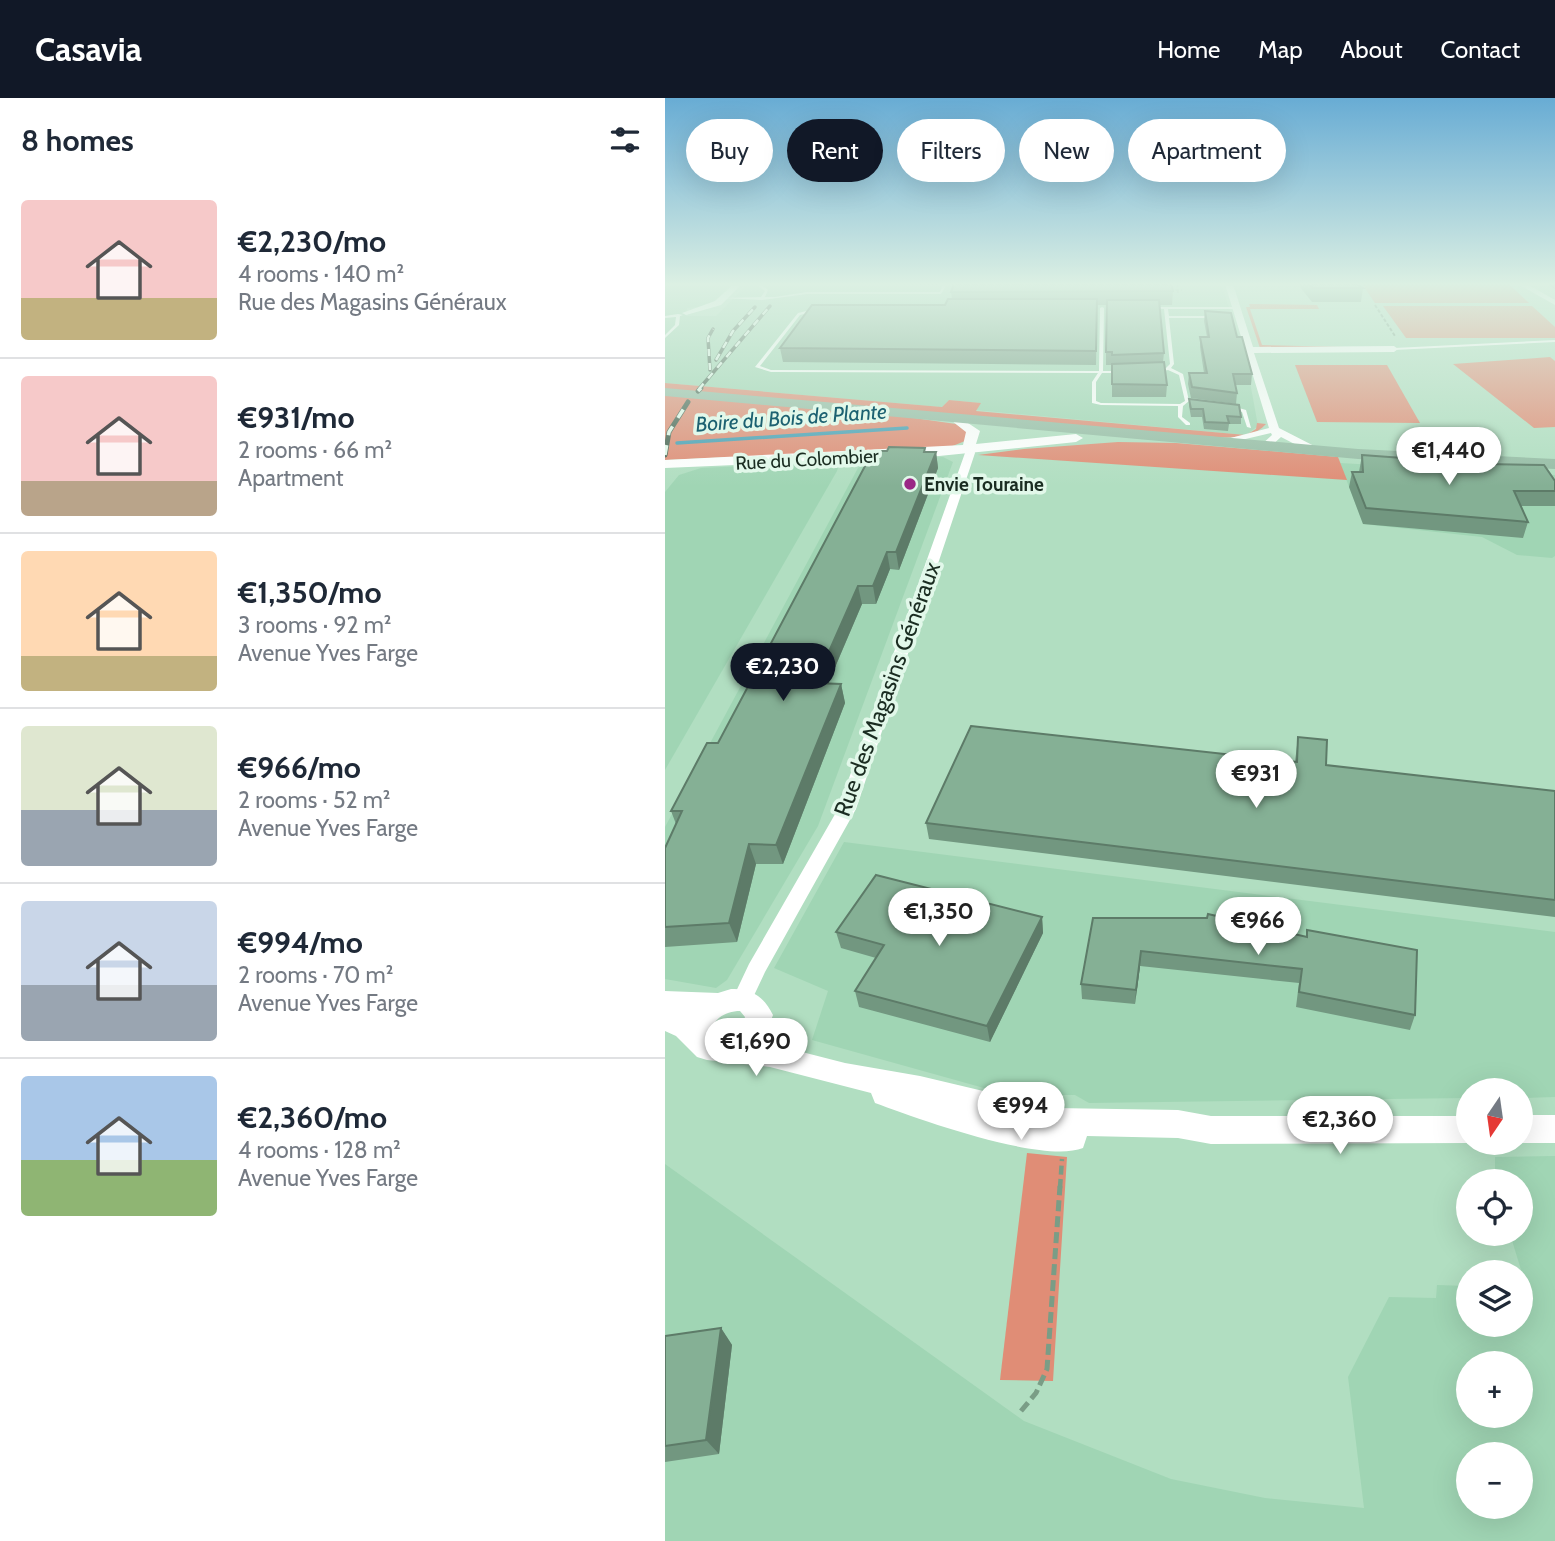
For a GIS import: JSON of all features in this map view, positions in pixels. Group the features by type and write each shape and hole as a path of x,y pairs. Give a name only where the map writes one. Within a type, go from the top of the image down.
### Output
{"main road":[{"path":"665,392 905,413 1018,427 1076,438 1162,436"},
{"path":"905,413 1018,427 1219,442 1270,434 1316,451 1555,464"},
{"path":"959,421 973,431 970,447"},
{"path":"1001,446 1018,427"},
{"name":"Rue du Colombier","path":"970,447 1018,427"},
{"name":"Rue du Colombier","path":"665,464 948,451 1076,438"}],"street":[{"path":"1249,351 1270,434"},
{"name":"Rue des Magasins Généraux","path":"730,1002 756,970 847,809 970,447"},
{"path":"665,1002 730,1002 756,1008 765,1042 794,1061"},
{"path":"697,1039 696,1032 700,1021 730,1002"},
{"path":"665,1018 686,1028 702,1047 761,1053 845,1076 920,1089 1055,1122 1178,1124 1211,1130 1456,1130"},
{"path":"725,1051 749,1040 759,1023"},
{"path":"845,1076 886,1095 1028,1135 1063,1138 1170,1138 1211,1130"},
{"path":"1533,1129 1555,1129"}],"lane":[{"path":"769,351 757,367 771,371 1133,372"},
{"path":"1102,351 1101,372 1094,382 1093,399 1097,403 1181,405 1187,401 1197,401"},
{"path":"1168,369 1172,364 1171,351"},
{"path":"1144,372 1168,369 1181,374 1187,401"},
{"path":"1181,405 1180,417 1188,424"},
{"path":"1225,405 1244,411 1249,427"}],"path":[{"path":"1021,1411 1036,1393 1047,1369 1063,1138"}],"shaded area":[{"path":"665,351 1244,351 1258,426 1246,435 975,410 980,403 949,400 942,407 665,383"},
{"path":"1550,357 1555,361 1555,427 1534,428 1453,364"},
{"path":"1295,365 1387,365 1420,423 1317,422"},
{"path":"665,383 942,407 949,400 981,403 976,411 1246,435 1256,429 1257,423 1266,424 1252,434 1243,436 1198,436 665,390"},
{"path":"665,395 907,417 956,424 967,432 965,441 950,447 665,460"},
{"path":"1118,442 1176,443 1338,457 1347,480 978,455"},
{"path":"943,457 953,462 818,826 727,980 716,988 665,979 665,827 858,468 869,461"},
{"path":"831,462 839,465 837,471 665,770 665,492 679,475 701,468"},
{"path":"1340,463 1555,475 1555,556 1517,555 1482,537 1363,524"},
{"path":"844,842 1555,932 1555,1097 1533,1098 1533,1078 1456,1078 1456,1098 1089,1103 1075,1095 1035,1095 984,1088 812,1040 828,991 774,968"},
{"path":"1027,1153 1067,1157 1053,1381 1000,1380"},
{"path":"1555,1156 1555,1541 665,1541 665,1164 1024,1421 1171,1479 1265,1498 1364,1508 1348,1377 1389,1297 1436,1298 1437,1285 1456,1286 1456,1337 1533,1337 1533,1260 1518,1260 1514,1246 1533,1246 1533,1169 1495,1169 1495,1157"}],"building":[{"path":"1164,351 1164,353 1112,355 1112,352 1106,352"},
{"path":"1203,351 1246,351 1252,374 1233,374 1237,393 1192,387 1189,373 1207,373"},
{"path":"1164,362 1167,385 1112,384 1112,364"},
{"path":"1189,399 1239,405 1241,417 1227,416 1229,423 1205,422 1203,409 1191,409"},
{"path":"889,447 925,448 924,452 936,452 896,552 887,552 873,586 858,586 815,683 841,684 776,845 749,844 729,923 665,927 665,848 682,811 671,811 707,743 718,743 873,451 887,451"},
{"path":"1362,455 1485,464 1544,465 1555,481 1555,491 1514,491 1528,522 1366,508 1352,472 1363,472"},
{"path":"971,726 1297,762 1298,737 1327,740 1326,765 1555,791 1555,900 926,823"},
{"path":"876,875 1042,917 987,1026 855,991 884,945 836,932"},
{"path":"1208,914 1307,937 1307,930 1417,950 1415,1015 1299,992 1302,969 1141,951 1136,990 1081,984 1093,918 1207,918"},
{"path":"721,1328 706,1440 665,1446 665,1336"}],"waterway":[{"name":"Boire du Bois de Plante","path":"677,443 907,428"}],"railway":[{"path":"709,351 710,370"},
{"path":"716,360 721,351"},
{"path":"699,389 731,351"},
{"path":"698,391 701,388"},
{"path":"665,455 669,432 688,402"}],"place":[{"name":"Envie Touraine","path":"910,484"}]}
